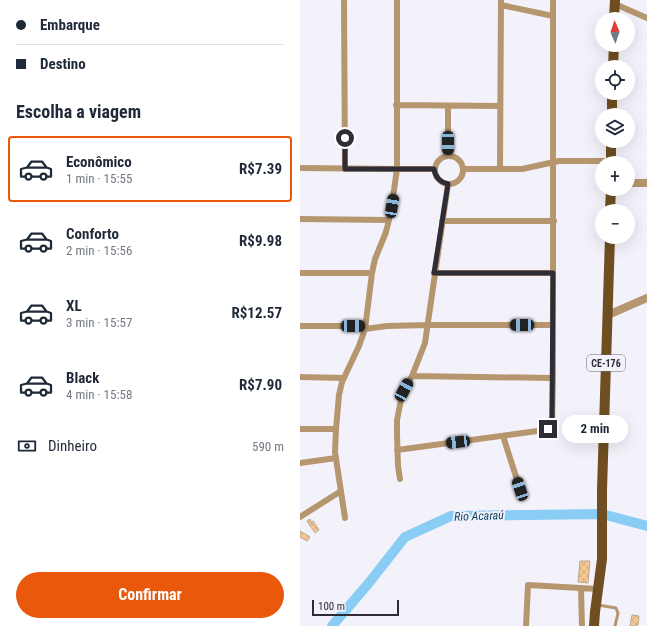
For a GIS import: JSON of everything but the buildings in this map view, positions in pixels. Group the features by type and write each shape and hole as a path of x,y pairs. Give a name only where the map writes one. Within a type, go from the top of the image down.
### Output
{"main road":[{"path":"614,12 615,2"},
{"name":"CE-176","path":"596,626 596,608 602,559 602,490 610,244"},
{"name":"CE-176","path":"588,626 596,608"}],"street":[{"path":"344,0 345,169"},
{"path":"345,518 336,458 336,429 339,395 344,378 359,346 365,327 372,272 375,259 386,232 394,190 396,169 397,0"},
{"path":"397,450 545,430 550,427 552,423 554,221 553,0"},
{"path":"500,169 501,2 553,16"},
{"path":"615,2 647,18"},
{"path":"396,105 500,106"},
{"path":"448,106 448,155"},
{"path":"448,155 457,157 463,164 464,169 461,178 453,184 444,183 437,177 434,169 437,161 448,155"},
{"path":"464,169 522,169 559,161 595,161"},
{"path":"300,168 434,169"},
{"path":"635,183 647,183"},
{"path":"400,479 397,450 398,420 401,400 425,343 448,184"},
{"path":"300,219 389,220"},
{"path":"442,221 554,221"},
{"path":"300,273 372,272"},
{"path":"434,273 553,273"},
{"path":"608,315 647,298"},
{"path":"300,326 365,327 427,325 553,325"},
{"path":"412,376 553,378"},
{"path":"300,377 344,378"},
{"path":"300,429 336,429"},
{"path":"503,436 520,489"},
{"path":"300,463 336,458"},
{"path":"300,517 341,491"},
{"path":"526,626 528,585 598,589"},
{"path":"581,588 582,626"}],"lane":[{"path":"596,608 616,608 618,613 615,626"}],"waterway":[{"name":"Rio Acaraú","path":"332,626 405,537 451,516 602,514 647,526"}],"route":[{"path":"345,138 345,169 434,169 440,181 448,184 434,273 553,273 552,425 548,429"}]}
